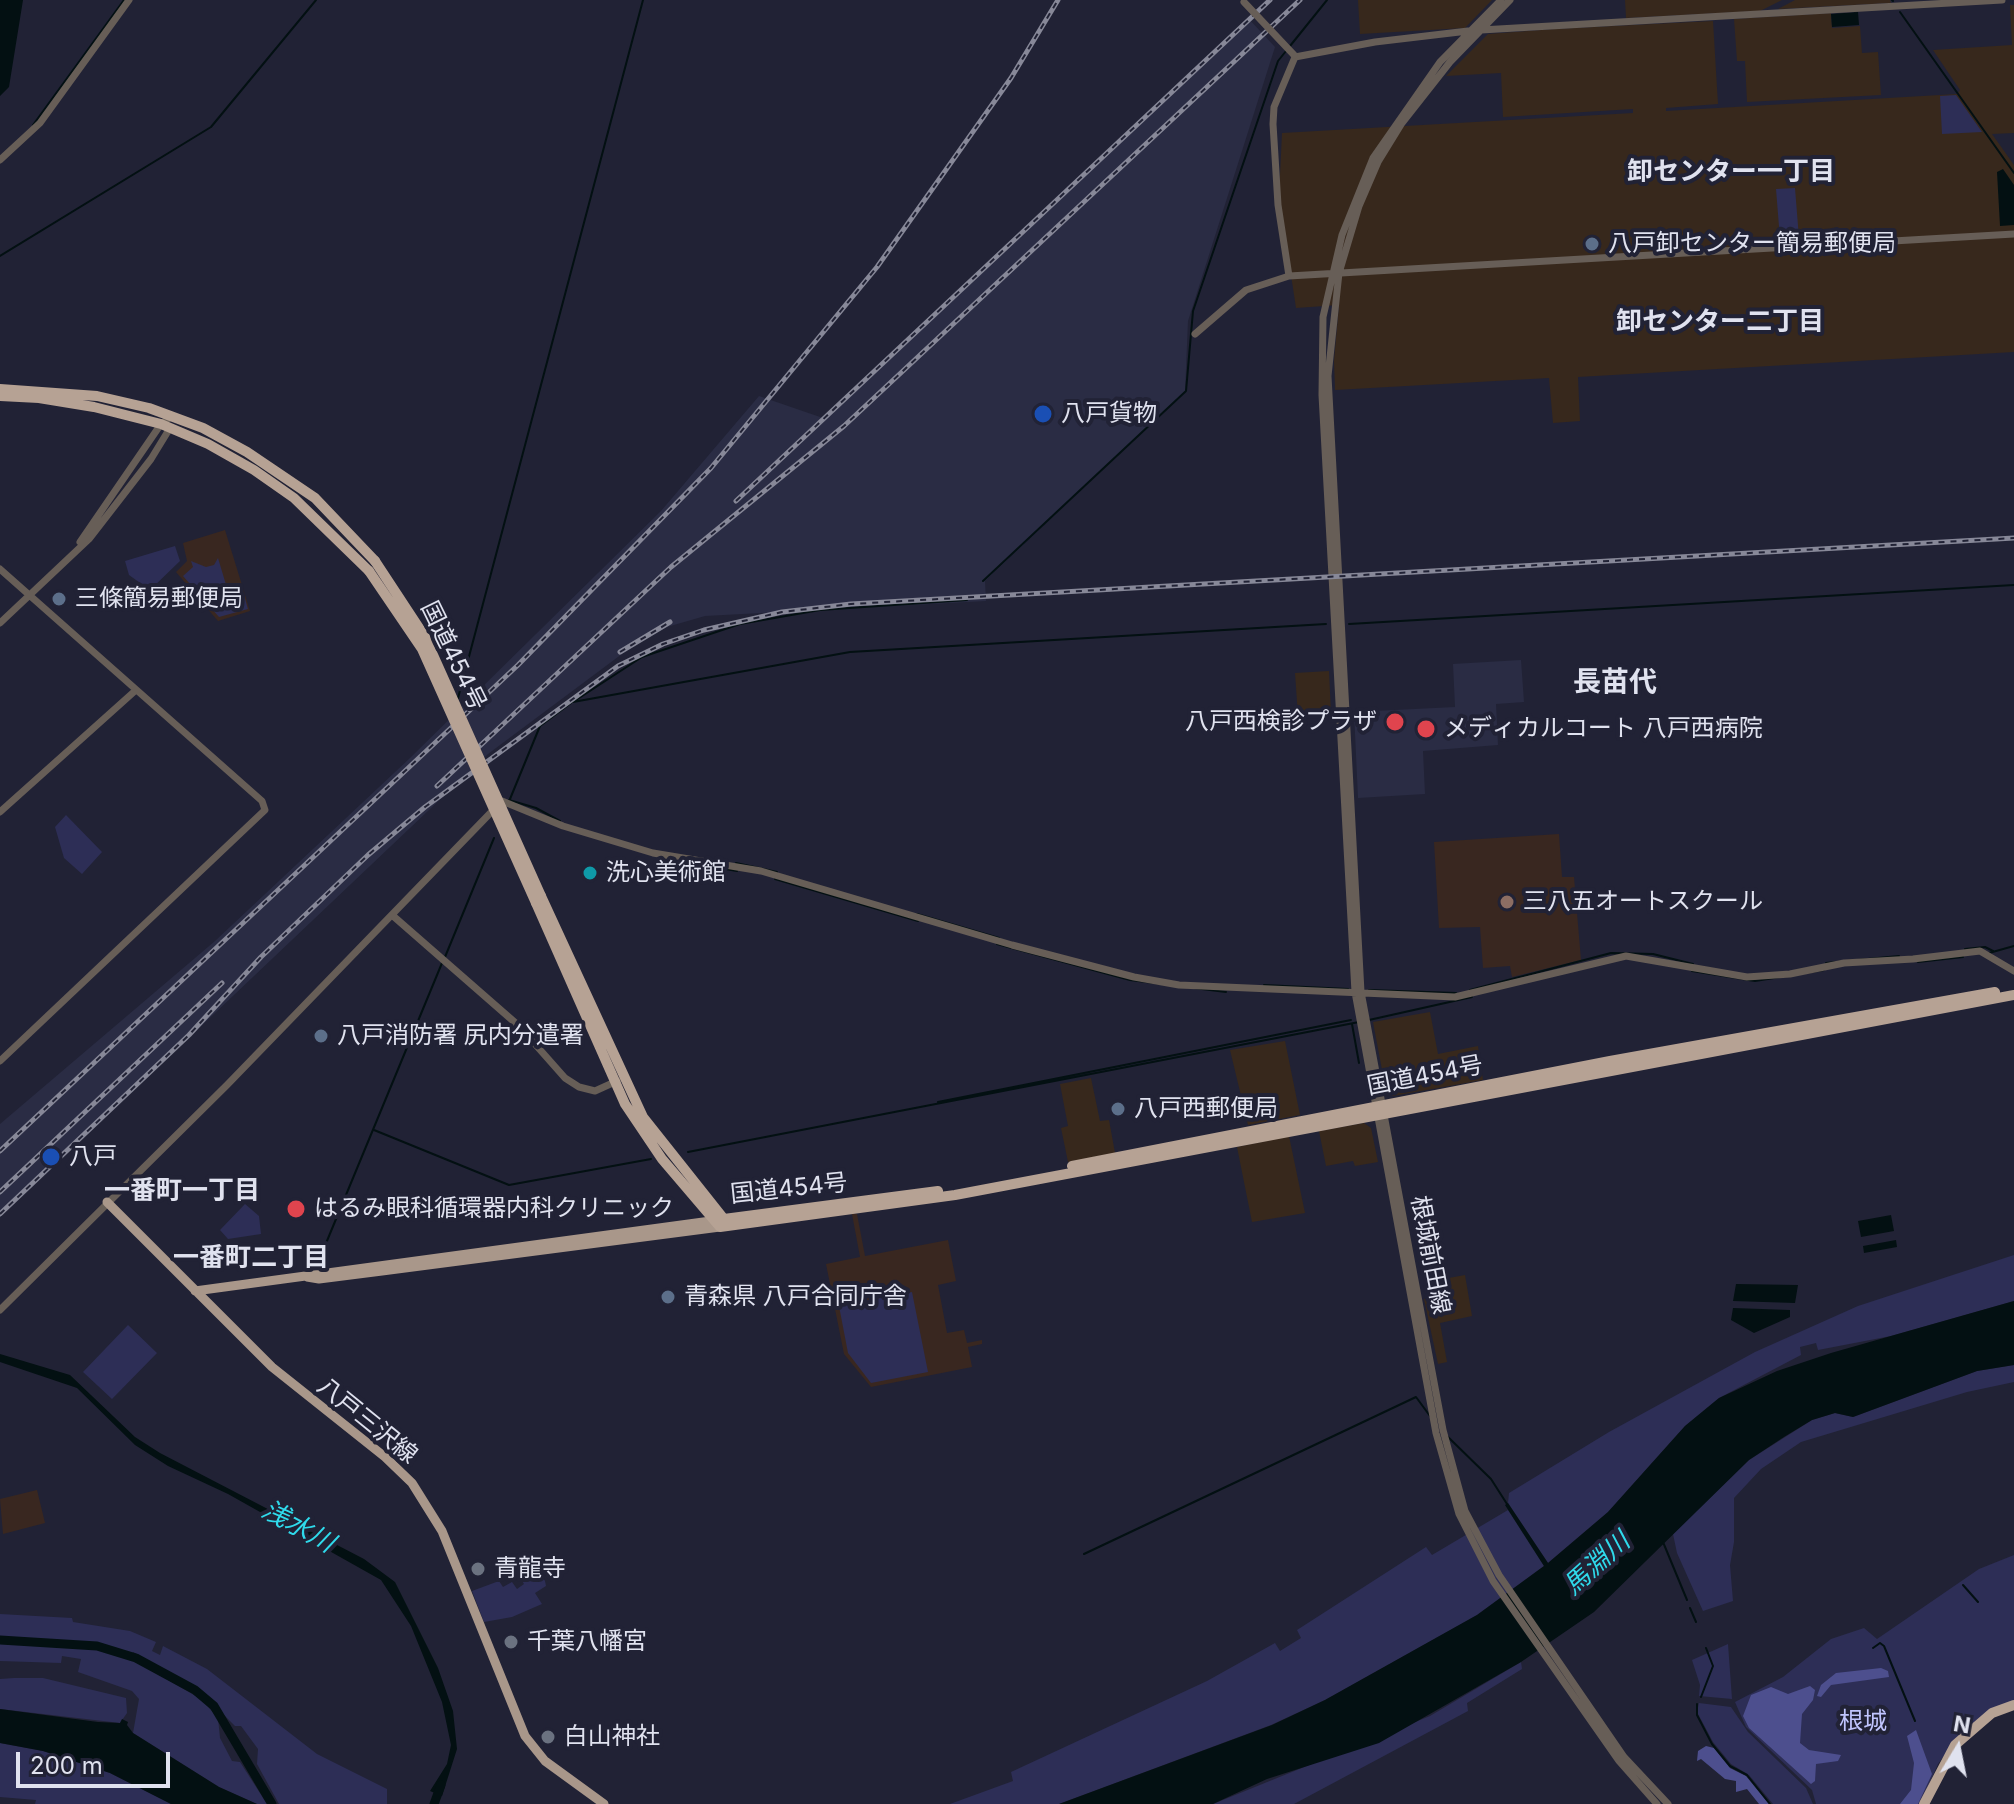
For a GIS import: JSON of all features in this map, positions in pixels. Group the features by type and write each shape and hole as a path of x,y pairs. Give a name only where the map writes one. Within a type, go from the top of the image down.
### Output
{"highway":[{"name":"国道454号","path":"0,389 69,392 125,402 168,423 247,452 283,475 345,526 372,566 406,604 430,648 618,1080 719,1222 953,1189 2014,995"},
{"name":"国道454号","path":"0,396 69,402 168,423"},
{"name":"国道454号","path":"1379,1110 2014,988"},
{"path":"1924,1804 1955,1745 1992,1713 2014,1705"}],"main road":[{"name":"八戸三沢線","path":"107,1202 296,1389 385,1457 412,1483 442,1531 525,1736 545,1761 604,1804"},
{"path":"195,1291 307,1277 319,1279 719,1222"}],"street":[{"path":"0,160 26,139 46,116 129,0"},
{"path":"1335,274 1342,235 1373,158 1419,89 1501,0"},
{"path":"1335,274 1378,162 1420,96 1510,0"},
{"path":"1295,56 1375,42 1482,30 2002,0"},
{"path":"1243,1 1295,56"},
{"path":"1289,276 1278,205 1274,107 1295,56"},
{"path":"1195,334 1246,290 1289,276 2014,234"},
{"name":"根城前田線","path":"1335,274 1323,317 1322,395 1358,992 1447,1477 1473,1545 1493,1581 1622,1759"},
{"path":"0,623 112,512 168,423"},
{"path":"0,569 28,597 262,801 263,815 0,1061"},
{"path":"0,812 136,690"},
{"path":"0,1310 227,1085 502,801 563,826 653,853 761,871 879,908 1134,977 1205,988 1465,995 1626,956 1747,977 1790,974 1844,963 1989,953 2014,971"},
{"path":"392,915 519,1026 565,1078 579,1087 595,1091 618,1080"},
{"path":"1622,1759 1657,1804"},
{"path":"1622,1759 1668,1804"}],"shaded area":[{"path":"1358,0 1492,0 1465,28 1360,34"},
{"path":"1625,0 1782,0 1760,11 1626,18"},
{"path":"1795,0 1890,0 1891,3 1778,9"},
{"path":"2010,5 2014,5 2014,133 1992,134 2014,165 2014,352 1578,377 1580,421 1553,423 1549,378 1335,390 1339,305 1296,308 1279,196 1282,133 1633,113 1633,109 1503,117 1501,73 1446,76 1488,34 1555,29 1713,21 1718,104 1666,108 1666,111 1957,94 1960,90 1933,50 2012,45"},
{"path":"1831,13 1832,28 1860,26 1862,53 1878,52 1881,95 1747,102 1745,61 1737,61 1734,19"},
{"path":"1248,18 1275,47 1188,321 1185,392 985,581 986,601 705,616 667,627 634,645 488,754 0,1217 0,1124 215,941 410,758 661,511 759,396 823,418"},
{"path":"225,530 250,611 218,621 176,572 187,561 183,543"},
{"name":"メディカルコート 八戸西病院","path":"1521,660 1524,702 1496,704 1498,745 1423,751 1425,794 1358,798 1354,712 1455,707 1453,664"},
{"path":"1329,671 1331,713 1298,716 1295,673"},
{"name":"三八五オートスクール","path":"1559,834 1562,877 1574,877 1581,960 1512,977 1510,966 1483,968 1480,927 1439,928 1434,842"},
{"path":"1430,1012 1438,1054 1478,1046 1483,1080 1393,1096 1386,1091 1373,1022"},
{"path":"1285,1041 1300,1115 1248,1125 1230,1050"},
{"path":"1091,1078 1100,1121 1109,1120 1115,1153 1068,1162 1061,1128 1068,1126 1060,1084"},
{"path":"1364,1123 1371,1128 1378,1162 1355,1166 1353,1161 1326,1166 1319,1131"},
{"path":"1289,1136 1305,1213 1252,1222 1237,1147"},
{"path":"852,1214 857,1214 865,1256 948,1240 956,1281 938,1285 947,1333 964,1330 967,1343 982,1340 982,1344 968,1347 972,1367 871,1387 844,1354 826,1264 860,1257"},
{"path":"1465,1275 1472,1316 1440,1323 1447,1362 1438,1364 1424,1299 1440,1295 1438,1280"},
{"path":"37,1490 45,1523 3,1534 0,1499"},
{"path":"1881,1668 1888,1671 1889,1677 1831,1685 1821,1697 1817,1696 1821,1685 1836,1673"},
{"path":"1810,1686 1815,1690 1813,1700 1802,1714 1800,1743 1809,1750 1841,1755 1838,1761 1816,1764 1815,1781 1811,1784 1749,1728 1743,1716 1751,1695 1771,1687 1788,1694"},
{"path":"1916,1730 1932,1774 1918,1804 1900,1804 1911,1790 1914,1763 1907,1736"},
{"path":"1706,1746 1714,1748 1730,1768 1746,1776 1769,1804 1759,1804 1747,1789 1736,1792 1736,1781 1725,1779 1701,1759 1697,1761 1698,1751"}],"green space":[{"path":"1956,95 1982,132 1942,134 1940,96"},
{"path":"1795,188 1799,238 1780,239 1776,189"},
{"path":"175,546 180,561 150,590 129,575 125,561"},
{"path":"218,558 230,598 244,595 248,609 219,617 183,576 193,567 191,561 206,567 214,565"},
{"path":"66,815 102,852 82,874 64,858 55,827"},
{"path":"245,1204 259,1216 261,1234 228,1239 220,1230"},
{"path":"2014,1255 2014,1301 1891,1336 1818,1350 1816,1343 1800,1347 1801,1355 1719,1398 1685,1426 1608,1512 1548,1563 1508,1503 1509,1493 1609,1432 1755,1352 1858,1306"},
{"path":"912,1292 928,1372 871,1383 848,1353 839,1306"},
{"path":"128,1325 157,1353 112,1399 83,1372"},
{"path":"2014,1365 2014,1382 1967,1392 1801,1442 1761,1469 1734,1498 1734,1542 1730,1565 1733,1601 1703,1611 1677,1553 1673,1534 1749,1460 1812,1420 1835,1413 1853,1417 1977,1371"},
{"path":"1508,1510 1544,1566 1477,1615 1325,1700 1271,1725 1059,1804 950,1804 1013,1781 1011,1772 1207,1681 1275,1643 1280,1651 1301,1638 1297,1630 1426,1547 1432,1555"},
{"name":"根城","path":"2014,1555 2014,1701 1991,1709 1960,1734 1938,1764 1920,1804 1816,1804 1812,1790 1746,1727 1735,1702 1783,1677 1831,1639 1864,1628 1877,1639 1979,1569"},
{"path":"526,1572 531,1580 541,1575 545,1581 546,1586 535,1593 542,1604 512,1617 484,1622 472,1591 499,1581 503,1587 512,1582 517,1589 524,1584 519,1576"},
{"path":"0,1614 72,1618 73,1622 130,1631 156,1642 152,1651 160,1655 163,1646 207,1669 317,1754 387,1789 387,1804 279,1804 257,1764 258,1749 241,1726 235,1726 197,1688 133,1652 130,1658 201,1699 218,1718 220,1738 232,1761 240,1762 267,1804 257,1804 219,1787 133,1733 139,1699 132,1691 78,1672 81,1659 62,1656 61,1663 0,1661"},
{"path":"1728,1644 1732,1699 1699,1696 1700,1685 1692,1660"},
{"path":"1521,1662 1522,1669 1467,1703 1468,1711 1294,1804 1213,1804 1430,1716"},
{"path":"43,1678 126,1698 127,1713 120,1723 0,1709 0,1679"},
{"path":"1699,1703 1731,1707 1748,1732 1806,1788 1813,1804 1773,1804 1749,1775 1731,1764 1713,1742 1697,1712"},
{"path":"0,1743 43,1751 110,1773 171,1804 35,1804 36,1800 0,1797"}],"water":[{"path":"0,0 23,0 9,87 0,96"},
{"path":"1858,12 1859,25 1832,27 1831,14"},
{"path":"2003,169 2014,185 2014,225 2000,226 1997,172"},
{"path":"1891,1215 1894,1231 1861,1237 1858,1221"},
{"path":"1896,1240 1897,1247 1864,1253 1863,1246"},
{"path":"1736,1284 1798,1285 1795,1303 1733,1301"},
{"name":"馬淵川","path":"2014,1301 2014,1365 1977,1371 1853,1417 1835,1413 1812,1420 1749,1460 1594,1612 1521,1662 1379,1743 1267,1779 1213,1804 1059,1804 1272,1725 1325,1700 1477,1615 1544,1566 1505,1505 1508,1503 1548,1563 1608,1512 1685,1426 1719,1398 1777,1371 1831,1353"},
{"path":"1733,1308 1790,1310 1790,1317 1754,1333 1731,1320"},
{"path":"0,1354 70,1375 135,1437 160,1453 364,1559 395,1582 438,1668 453,1711 457,1749 442,1796 430,1791 447,1764 451,1745 442,1702 411,1626 381,1580 228,1494 168,1466 135,1445 77,1388 0,1362"},
{"path":"0,1709 98,1722 120,1723 122,1719 128,1722 133,1733 219,1787 257,1804 171,1804 110,1773 43,1751 0,1743"}],"waterway":[{"path":"33,125 124,0"},
{"path":"0,256 211,127 316,0"},
{"path":"458,698 643,0"},
{"path":"1290,46 1327,0"},
{"path":"1900,12 2014,173"},
{"path":"983,581 1186,391 1193,311 1278,61 1286,51"},
{"path":"1349,624 2014,585"},
{"path":"576,700 642,657 740,624 820,610 967,600"},
{"path":"573,702 850,652 1326,624"},
{"path":"510,799 540,726 571,703"},
{"path":"509,800 536,808 560,821"},
{"path":"445,957 494,838"},
{"path":"673,860 737,871"},
{"path":"736,863 777,872"},
{"path":"775,879 918,921"},
{"path":"917,914 999,938"},
{"path":"997,944 1130,980 1226,992"},
{"path":"1989,953 2014,946"},
{"path":"1965,949 1985,947 1993,951"},
{"path":"1470,990 1611,953 1653,954 1693,964"},
{"path":"1826,963 1899,956"},
{"path":"1918,962 1963,957"},
{"path":"317,1265 442,963"},
{"path":"1692,971 1755,981 1824,970"},
{"path":"1264,985 1348,989"},
{"path":"1369,990 1456,993"},
{"path":"1369,1020 1472,997"},
{"path":"938,1102 1351,1020"},
{"path":"688,1152 1359,1022"},
{"path":"1352,1024 1359,1063"},
{"path":"374,1130 509,1185 651,1159"},
{"path":"1084,1554 1416,1397 1430,1416"},
{"path":"1447,1436 1491,1479 1507,1504"},
{"path":"1663,1542 1687,1600"},
{"path":"1963,1585 1978,1602"},
{"path":"1690,1608 1696,1622"},
{"path":"0,1640 97,1646 136,1658 195,1690 214,1706 272,1804"},
{"path":"1873,1648 1880,1643 1884,1646 1915,1721"},
{"path":"1701,1697 1713,1666 1706,1648"},
{"path":"1697,1704 1697,1715 1712,1744 1730,1766 1747,1775 1770,1804"},
{"name":"浅水川","path":"434,1804 441,1785"}],"railway":[{"path":"0,1151 518,665 711,468 877,267 1011,78 1058,0"},
{"path":"736,501 1270,0"},
{"path":"437,786 671,567 844,426 1300,0"},
{"path":"0,1214 189,1035 261,957 368,855 425,807 618,666 663,644 704,630 782,612 851,604 2014,538"},
{"path":"620,652 670,622"},
{"path":"0,1192 222,983"}],"place":[{"name":"八戸卸センター簡易郵便局","path":"1592,244"},
{"name":"八戸貨物","path":"1043,414"},
{"name":"三條簡易郵便局","path":"59,599"},
{"name":"八戸西検診プラザ","path":"1395,722"},
{"name":"メディカルコート 八戸西病院","path":"1426,729"},
{"name":"洗心美術館","path":"590,873"},
{"name":"三八五オートスクール","path":"1507,902"},
{"name":"八戸消防署 尻内分遣署","path":"321,1036"},
{"name":"八戸西郵便局","path":"1118,1109"},
{"name":"八戸","path":"51,1157"},
{"name":"はるみ眼科循環器内科クリニック","path":"296,1209"},
{"name":"青森県 八戸合同庁舎","path":"668,1297"},
{"name":"青龍寺","path":"478,1569"},
{"name":"千葉八幡宮","path":"511,1642"},
{"name":"白山神社","path":"548,1737"}],"district":[{"name":"卸センター一丁目","path":"1731,172"},
{"name":"卸センター二丁目","path":"1720,322"},
{"name":"長苗代","path":"1615,683"},
{"name":"一番町一丁目","path":"182,1191"},
{"name":"一番町二丁目","path":"251,1258"}]}
